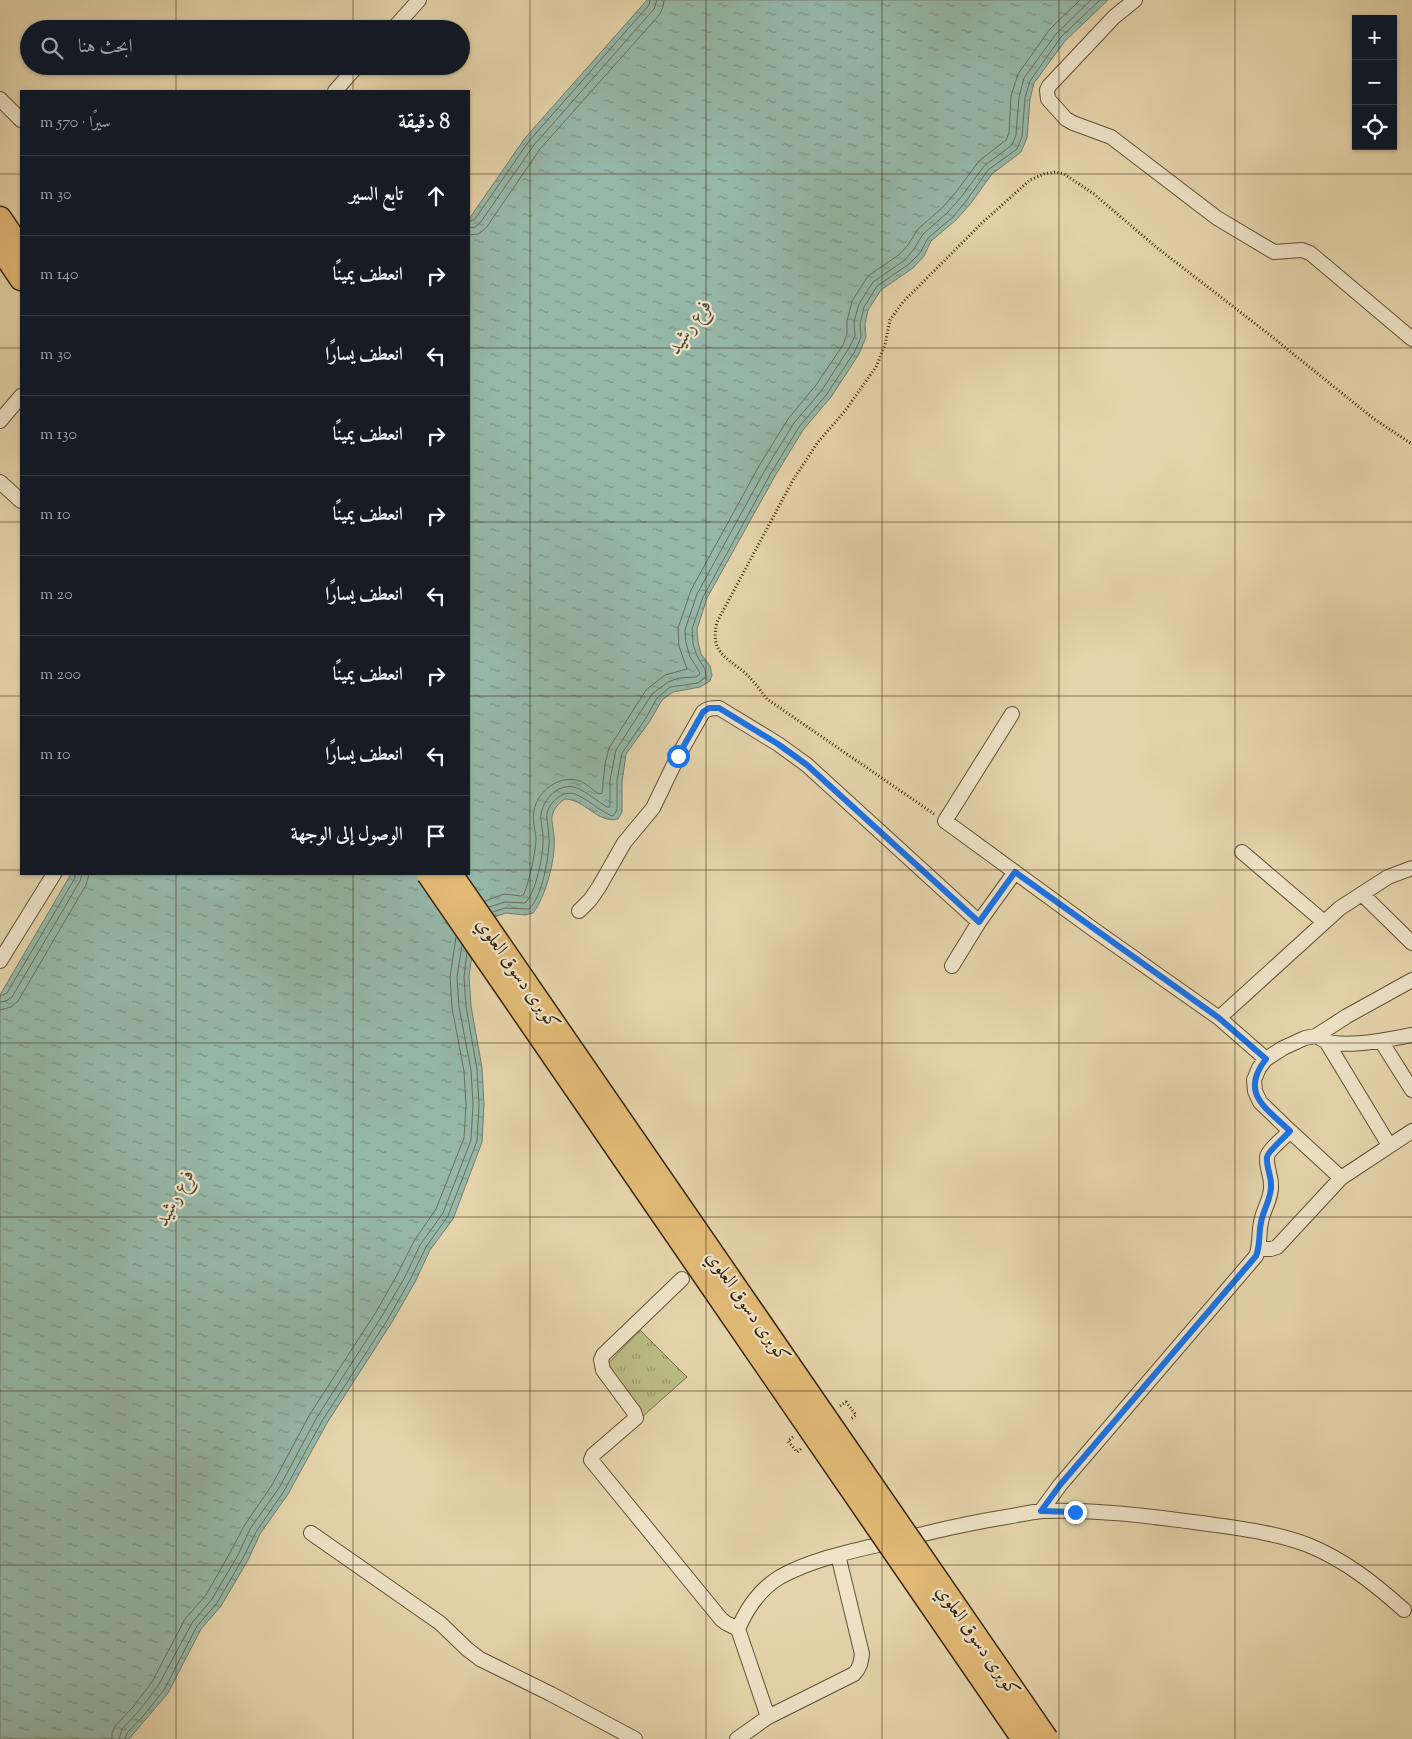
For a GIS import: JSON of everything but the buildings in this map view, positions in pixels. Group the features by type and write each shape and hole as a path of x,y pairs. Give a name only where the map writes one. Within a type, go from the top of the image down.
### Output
{"highway":[{"path":"0,218 20,248"},
{"path":"0,248 20,278"},
{"name":"كوبرى دسوق العلوي","path":"429,875 1023,1739"},
{"name":"كوبرى دسوق العلوي","path":"452,875 1047,1739"}],"street":[{"path":"401,20 418,0"},
{"path":"1134,0 1114,17 1049,86 1047,90 1048,99 1066,119 1111,137 1217,218 1260,245 1274,252 1302,250 1310,253 1412,339"},
{"path":"336,90 349,75"},
{"path":"0,99 20,119"},
{"path":"0,421 20,397"},
{"path":"0,482 20,500"},
{"path":"579,911 599,887 624,843 653,808 678,756 703,712 719,708 778,744 807,765 979,922"},
{"path":"1012,714 945,821 1219,1018 1266,1059"},
{"path":"1242,852 1324,922"},
{"path":"1219,1018 1340,908 1388,877 1412,868"},
{"path":"952,966 979,922 1015,872"},
{"path":"0,961 53,875"},
{"path":"1362,894 1412,943"},
{"path":"1321,1039 1347,1016 1412,980"},
{"path":"1341,1178 1260,1102 1255,1091 1254,1080 1259,1068 1266,1059 1304,1038 1352,1043 1381,1041 1412,1035"},
{"path":"1321,1039 1389,1145"},
{"path":"1381,1041 1412,1090"},
{"path":"1041,1511 1060,1485 1256,1256 1259,1249 1261,1223 1271,1194 1267,1157 1269,1152 1290,1131"},
{"path":"1259,1249 1277,1247 1341,1178 1412,1131"},
{"path":"682,1279 603,1355 601,1360 603,1370 634,1412 636,1418 594,1455 591,1460 721,1619 726,1624 738,1629"},
{"path":"768,1717 738,1629 750,1604 761,1592 779,1578 803,1566 838,1555 960,1525 1041,1511 1135,1515 1249,1530 1288,1539 1331,1556 1361,1574 1404,1610"},
{"path":"311,1533 440,1623 480,1659 635,1739"},
{"path":"737,1739 768,1717 854,1674 861,1664 862,1654 838,1555"}],"path":[{"path":"945,821 767,698 745,673 719,652 714,635 717,622 793,480 818,442 845,411 876,367 884,351 890,320 894,313 983,222 1030,180 1055,172 1064,174 1094,194 1156,247 1374,419 1412,444"},
{"path":"846,1402 856,1415 851,1419 847,1414"},
{"path":"788,1441 797,1452 800,1449"}],"green space":[{"path":"640,1330 687,1377 642,1417 603,1369"}],"water":[{"name":"فرع رشيد","path":"647,0 1108,0 1065,41 1034,83 1030,99 1027,138 1021,152 992,174 956,220 931,241 924,256 913,268 881,290 868,310 865,324 866,337 859,354 831,397 803,430 707,598 697,629 701,654 710,666 712,675 710,681 700,687 673,692 662,700 650,721 626,754 622,782 622,812 618,819 604,818 572,800 565,799 560,803 552,816 554,845 552,866 538,906 533,913 525,915 506,913 494,917 473,947 469,976 471,1006 482,1068 484,1105 482,1142 453,1219 430,1250 415,1282 392,1322 327,1423 288,1494 260,1534 248,1560 221,1606 201,1629 168,1693 129,1739 0,1739 0,995 70,875 470,875 470,218 525,138"}],"route":[{"path":"678,756 703,712 709,708 719,708 778,744 807,765 837,790 888,840 979,922 1015,872 1219,1018 1266,1059 1259,1068 1254,1080 1255,1091 1260,1102 1290,1131 1269,1152 1267,1157 1271,1194 1259,1229 1259,1249 1256,1256 1060,1485 1041,1511 1075,1512"}]}
